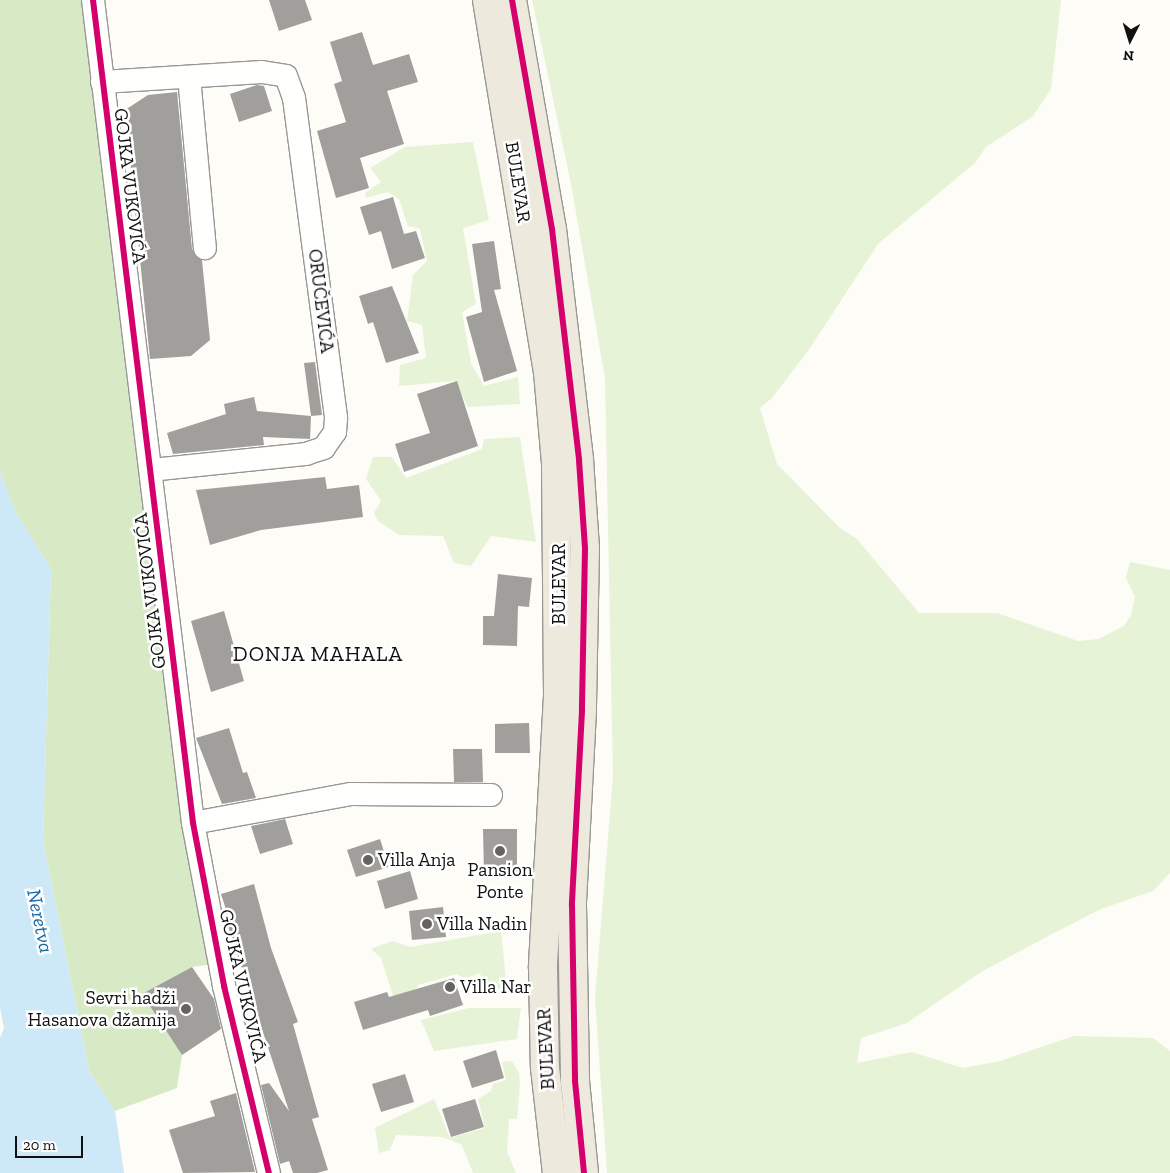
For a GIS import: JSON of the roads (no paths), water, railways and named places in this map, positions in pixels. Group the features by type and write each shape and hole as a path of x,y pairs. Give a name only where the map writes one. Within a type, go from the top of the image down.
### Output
{"main road":[{"name":"BULEVAR","path":"487,0 548,372 556,464 559,677 543,968 545,1068 557,1173"},
{"path":"512,0 552,229 579,460 585,549 582,711 572,905 575,1081 584,1173"}],"street":[{"name":"GOJKA VUKOVIĆA","path":"94,0 102,82 193,823 224,986 269,1173"},
{"name":"ORUČEVIĆA","path":"102,82 272,71 286,76 291,85 335,432 324,448 306,454 151,470"},
{"path":"189,77 205,248"},
{"path":"193,823 351,794 490,795"}],"water":[{"name":"Neretva","path":"0,471 15,511 51,569 43,841 89,1070 115,1111 124,1173 0,1173 0,1038 4,1028 0,1008"}],"place":[{"name":"Pansion Ponte","path":"500,851"},
{"name":"Villa Anja","path":"368,860"},
{"name":"Villa Nadin","path":"427,924"},
{"name":"Villa Nar","path":"450,987"},
{"name":"Sevri hadži Hasanova džamija","path":"186,1009"}],"district":[{"name":"DONJA MAHALA","path":"318,654"}]}
